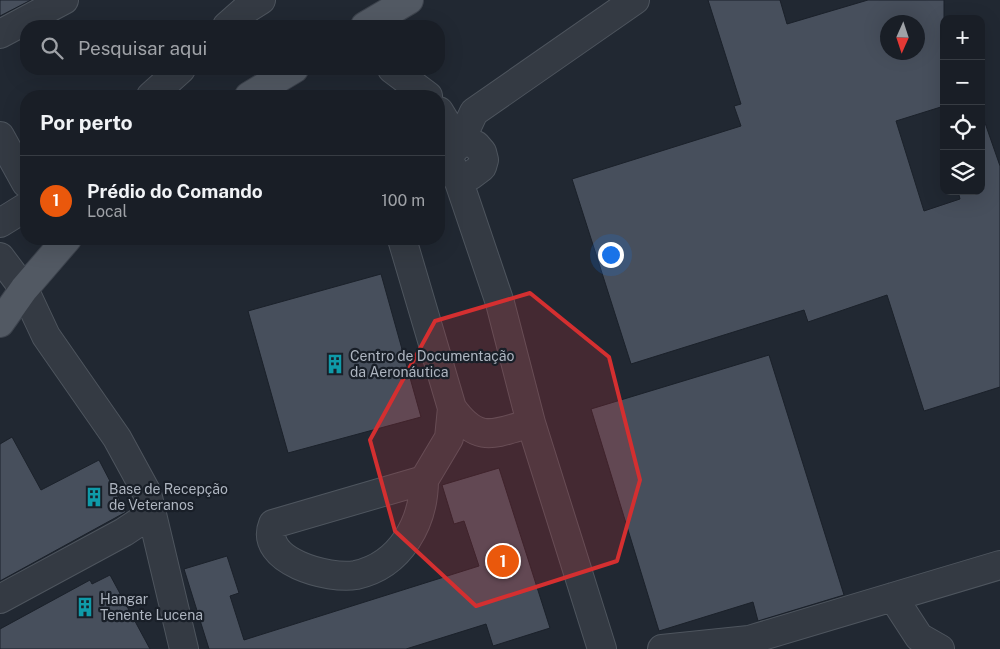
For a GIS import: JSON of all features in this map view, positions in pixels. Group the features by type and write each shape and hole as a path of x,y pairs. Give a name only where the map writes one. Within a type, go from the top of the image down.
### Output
{"main road":[{"path":"375,20 410,0"},
{"path":"259,90 284,75"},
{"path":"0,323 24,289 62,245"}],"street":[{"path":"26,20 64,0"},
{"path":"470,148 474,112 635,0"},
{"path":"0,34 20,23"},
{"path":"158,90 174,75"},
{"path":"400,75 420,90"},
{"path":"445,118 470,148"},
{"path":"0,136 20,172"},
{"path":"470,148 453,148 449,160 451,167 447,172 500,303 531,423 602,649"},
{"path":"0,223 20,211"},
{"path":"404,245 452,408 464,425 477,432 494,434"},
{"path":"0,257 24,289 46,336 117,438 147,493 184,649"},
{"path":"424,480 273,524 269,533 272,544 283,556 305,568 331,576 356,575 375,568 393,557 409,538 418,519 424,498 424,480 449,438 452,408"},
{"path":"440,452 531,423"},
{"path":"0,599 124,532 152,514"},
{"path":"662,649 694,648 749,640 1000,565"},
{"path":"893,597 919,637 940,649"}],"highlighted area":[{"path":"530,293 609,357 640,480 617,561 476,606 395,531 370,440 435,321"}],"building":[{"path":"0,0 31,0 0,16"},
{"path":"708,0 780,0 787,24 868,0 944,0 944,15 940,15 940,107 896,121 924,211 960,199 959,195 985,195 985,123 1000,166 1000,387 924,411 887,295 808,322 804,310 631,364 572,179 741,126 734,106 741,104"},
{"name":"Centro de Documentação da Aeronáutica","path":"381,274 421,417 288,453 248,311"},
{"path":"769,355 844,595 758,621 753,602 659,631 591,409"},
{"name":"Base de Recepção de Veteranos","path":"12,437 41,490 99,460 126,512 0,581 0,444"},
{"path":"499,468 550,628 493,646 486,624 406,649 209,649 184,569 227,556 239,593 230,596 244,640 479,566 464,521 454,524 442,485"},
{"name":"Hangar Tenente Lucena","path":"110,575 150,649 0,649 0,629 90,580 92,584"}],"place":[{"name":"Centro de Documentação da Aeronáutica","path":"335,364"},
{"name":"Base de Recepção de Veteranos","path":"94,497"},
{"name":"Prédio do Comando","path":"503,561"},
{"name":"Hangar Tenente Lucena","path":"85,607"}]}
